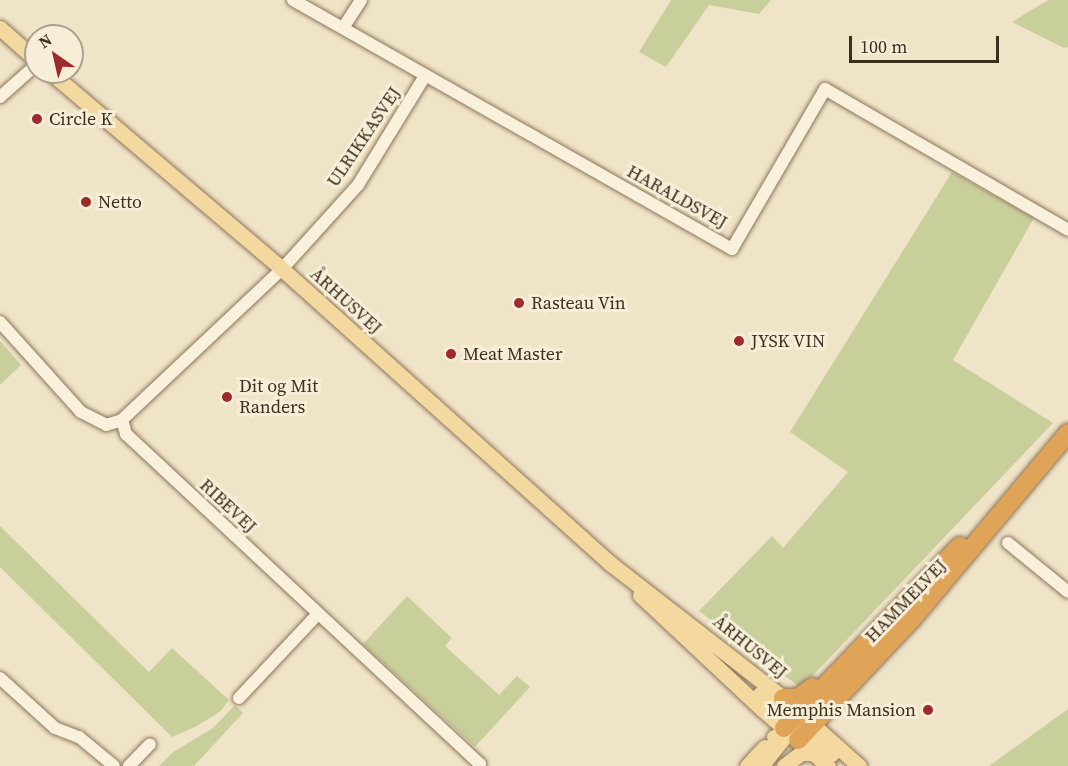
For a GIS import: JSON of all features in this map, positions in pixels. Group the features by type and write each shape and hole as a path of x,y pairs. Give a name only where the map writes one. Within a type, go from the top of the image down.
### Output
{"highway":[{"name":"HAMMELVEJ","path":"798,726 925,582 1066,435"},
{"name":"HAMMELVEJ","path":"798,726 912,619 1066,435"}],"main road":[{"path":"0,28 24,49"},
{"name":"ÅRHUSVEJ","path":"64,84 282,269 611,564 798,726 828,766"},
{"name":"ÅRHUSVEJ","path":"611,564 646,603 685,638 798,726 859,766"},
{"path":"761,766 798,726"},
{"path":"784,766 801,753 798,726"},
{"path":"798,726 845,766"},
{"name":"HAMMELVEJ","path":"747,766 798,726"},
{"name":"HAMMELVEJ","path":"772,766 798,726"}],"street":[{"name":"HARALDSVEJ","path":"293,0 732,249 825,89 1068,230"},
{"path":"343,28 361,0"},
{"path":"0,97 24,76"},
{"name":"ULRIKKASVEJ","path":"282,269 358,184 425,76"},
{"path":"0,322 81,412 106,425 122,420 282,269"},
{"name":"RIBEVEJ","path":"122,420 126,434 480,764 479,766"},
{"path":"1008,543 1068,592"},
{"path":"239,698 318,614"},
{"path":"0,678 55,728 79,737 114,766"},
{"path":"129,766 150,744"}],"green space":[{"path":"671,0 771,0 759,14 709,5 666,67 639,52"},
{"path":"1048,0 1068,0 1068,47 1064,48 1012,22"},
{"path":"952,172 1034,218 953,360 1053,423 801,688 699,611 772,536 783,548 848,472 790,432"},
{"path":"0,341 21,365 0,385"},
{"path":"0,526 149,672 172,648 229,700 221,711 195,727 172,737 0,567"},
{"path":"407,596 452,638 445,646 499,695 517,676 530,687 475,747 363,644"},
{"path":"235,705 243,713 194,766 159,766 173,752 213,728"},
{"path":"1068,709 1068,766 989,766"}],"place":[{"name":"Circle K","path":"37,119"},
{"name":"Netto","path":"86,202"},
{"name":"Rasteau Vin","path":"519,303"},
{"name":"JYSK VIN","path":"739,341"},
{"name":"Meat Master","path":"451,354"},
{"name":"Dit og Mit Randers","path":"227,397"},
{"name":"Memphis Mansion","path":"928,710"}]}
